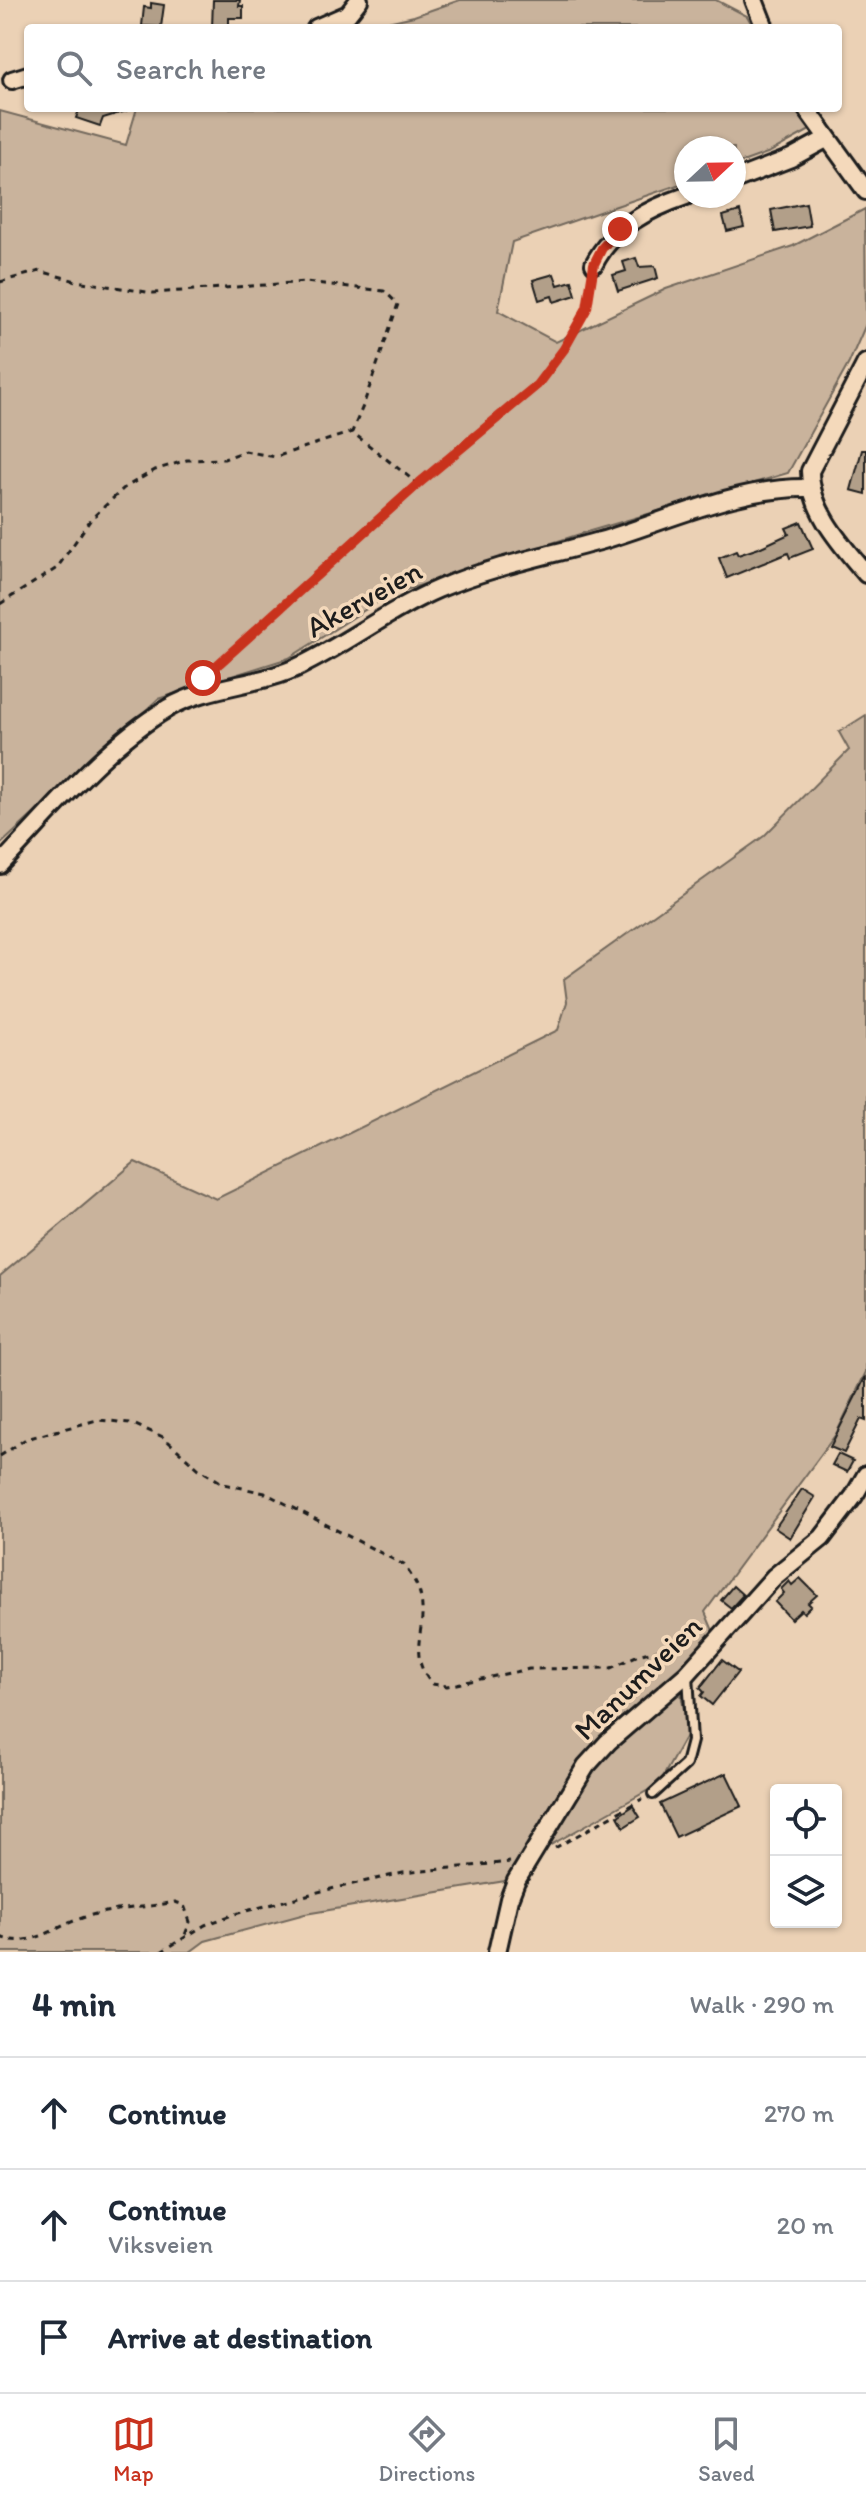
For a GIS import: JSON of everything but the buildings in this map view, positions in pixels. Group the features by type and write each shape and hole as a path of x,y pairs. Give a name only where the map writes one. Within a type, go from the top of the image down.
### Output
{"street":[{"path":"325,24 348,14 359,0"},
{"path":"754,0 763,24"},
{"path":"809,112 866,191"},
{"path":"746,175 791,158 826,139"},
{"path":"594,264 602,248 620,229 658,206 674,200"},
{"path":"866,363 810,471 814,501 866,574"},
{"name":"Akerveien","path":"0,865 112,751 170,707 299,667 399,608 440,588 727,500 781,487 810,488"},
{"name":"Manumveien","path":"497,1952 509,1899 527,1861 586,1766 608,1742 687,1674 759,1593 822,1538 866,1475"}],"lane":[{"path":"653,1794 686,1764 692,1741 687,1674"}],"path":[{"path":"203,678 418,484 537,385 564,349 587,308 594,264"},
{"path":"0,282 40,271 76,281 153,293 306,282 384,291 398,304 352,432 275,457 245,451 224,459 187,460 155,470 124,488 91,519 57,568 0,604"},
{"path":"352,432 418,484"},
{"path":"0,1456 26,1439 97,1420 131,1423 163,1437 199,1469 224,1484 265,1493 404,1565 418,1586 422,1602 417,1653 421,1671 432,1684 447,1686 529,1669 611,1668 638,1655 669,1647 706,1629"},
{"path":"550,1851 619,1810 653,1794"},
{"path":"161,1952 185,1935 235,1914 403,1873 527,1861"},
{"path":"0,1937 12,1942 31,1940 84,1917 175,1902 184,1905 190,1922 185,1935"}],"shaded area":[{"path":"460,0 716,0 747,16 752,24 379,24"},
{"path":"0,111 126,145 136,112 800,112 810,130 770,152 746,161 746,136 674,136 674,186 512,242 498,311 556,342 666,289 793,246 865,209 866,324 849,363 788,473 580,534 387,596 289,658 158,699 0,845"},
{"path":"866,715 866,1372 836,1434 705,1612 714,1633 677,1671 688,1732 659,1784 549,1846 505,1881 305,1914 205,1941 190,1952 0,1952 0,1276 135,1162 216,1199 558,1030 567,1002 564,979 764,836 849,750 839,732"}],"route":[{"path":"203,678 418,484 537,385 564,349 587,308 594,264 602,248 620,229"}]}
